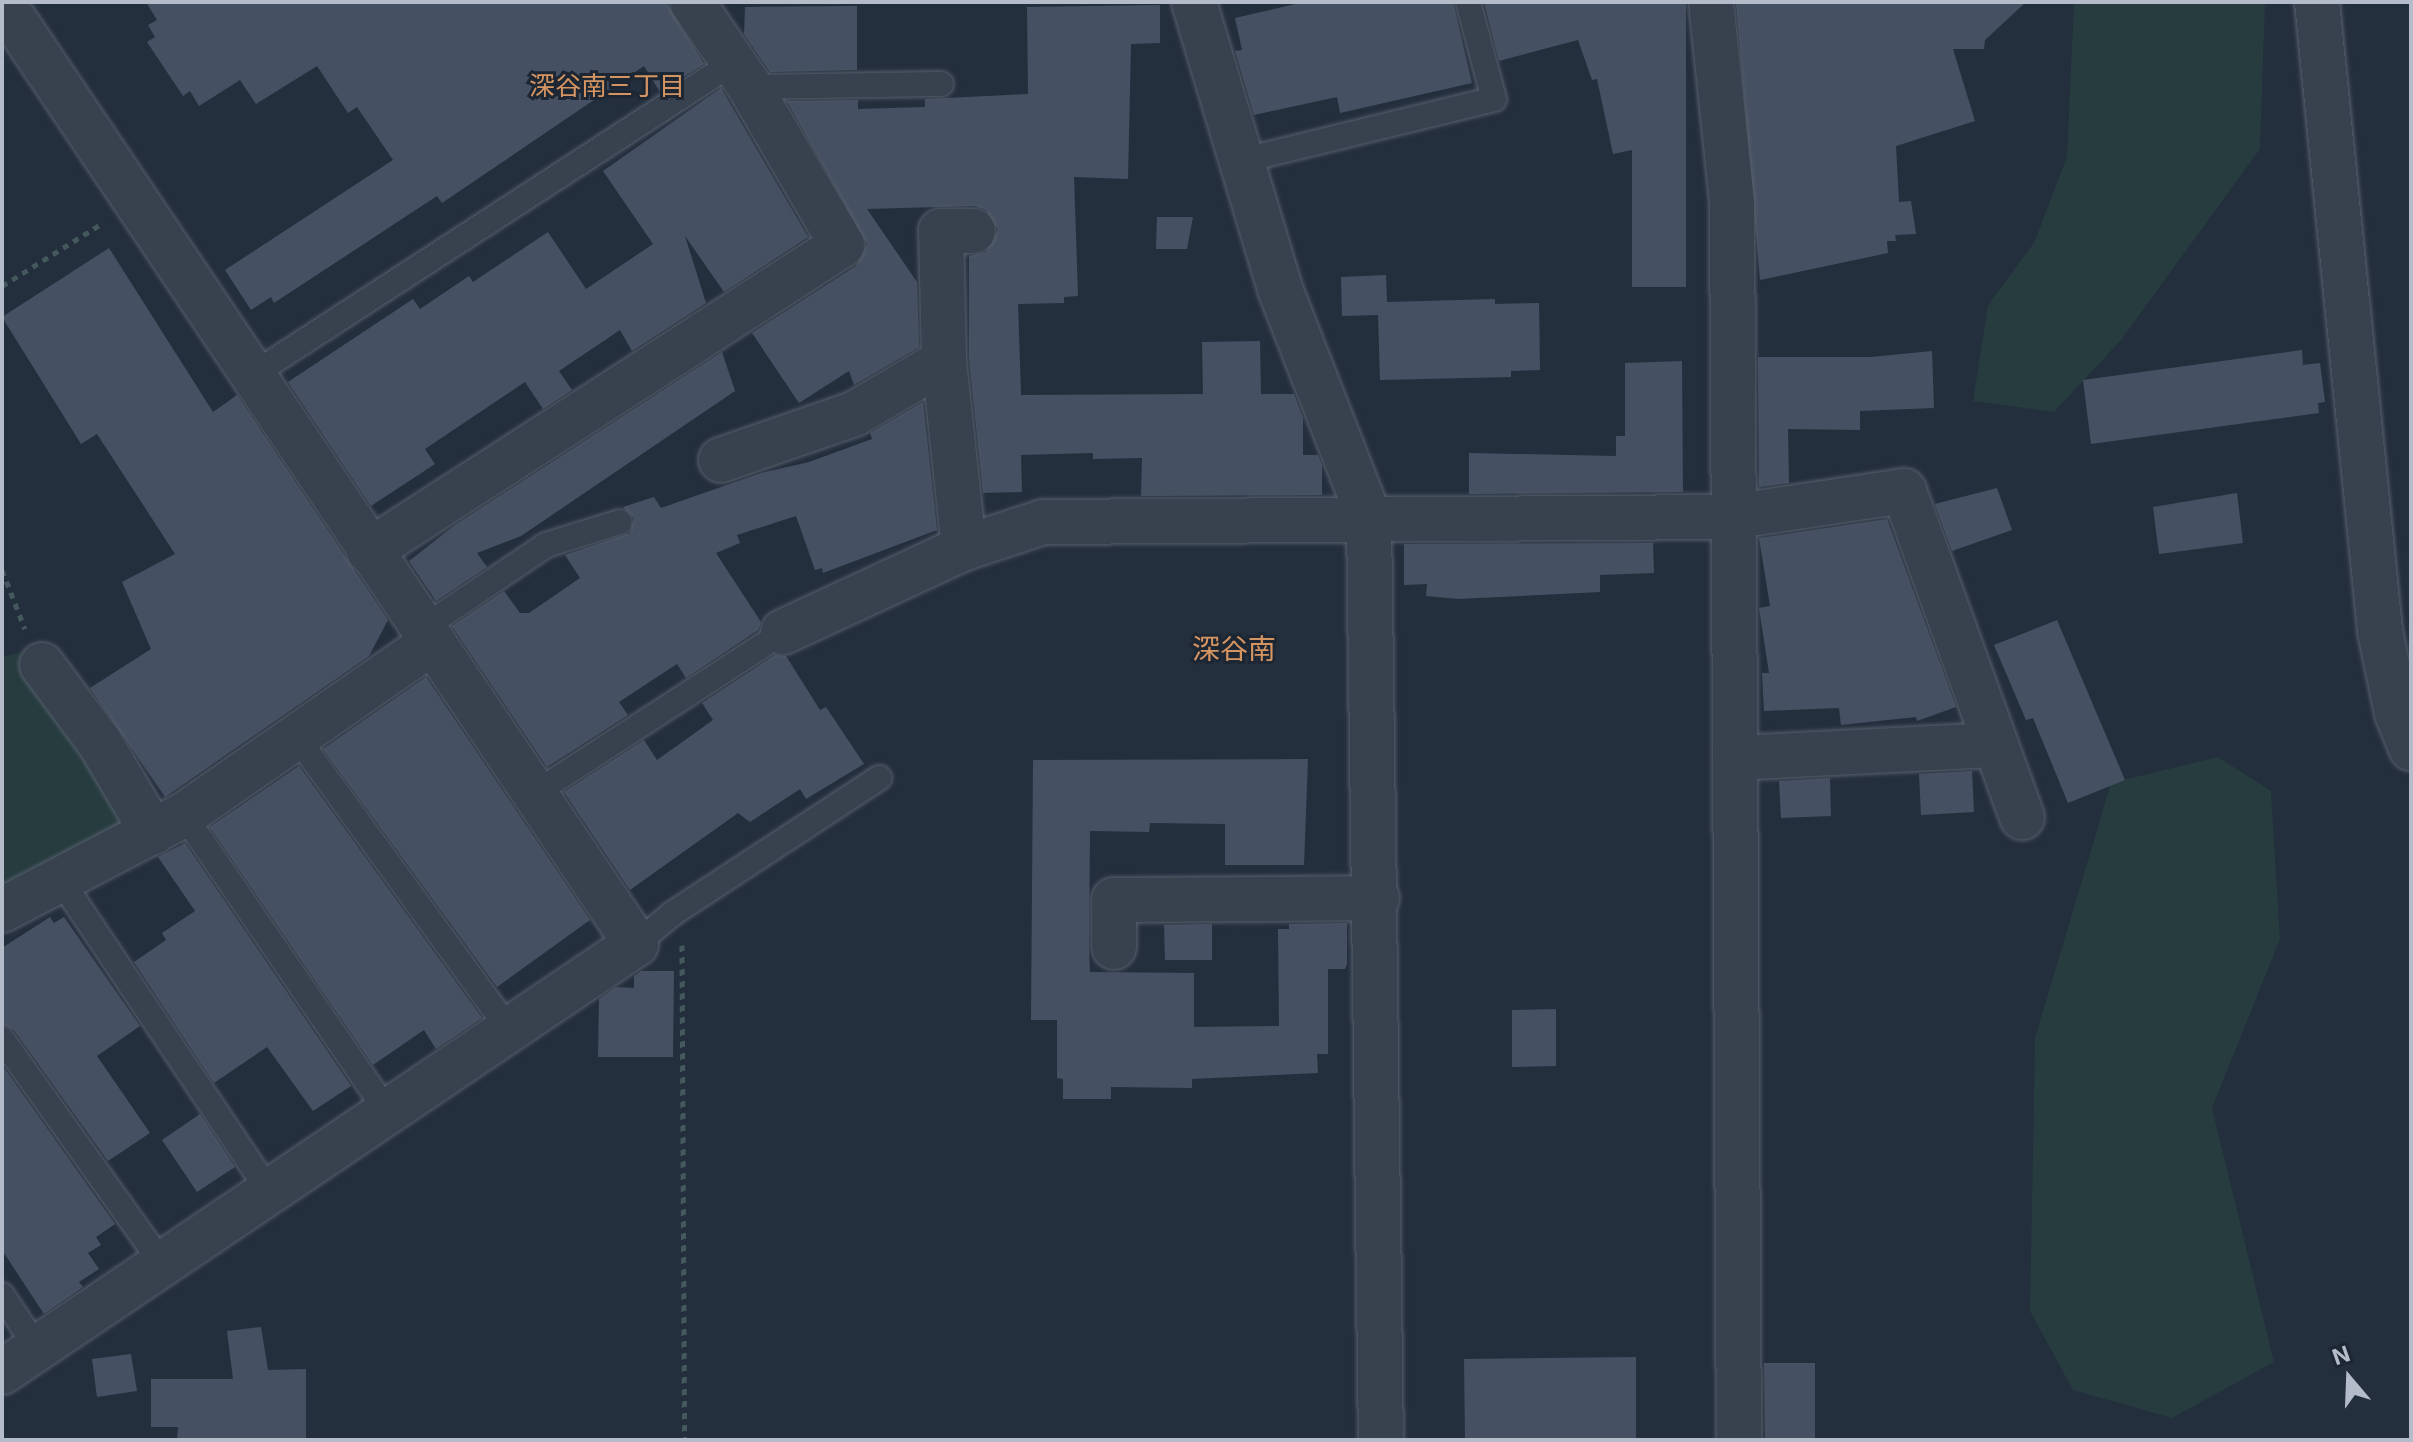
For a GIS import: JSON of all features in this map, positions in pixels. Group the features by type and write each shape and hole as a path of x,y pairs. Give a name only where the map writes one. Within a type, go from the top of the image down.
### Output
{"street":[{"path":"2,2 636,944 19,1360"},
{"path":"369,551 842,245 742,75 692,2"},
{"path":"1194,2 1280,289 1369,517 1377,898 1381,1440"},
{"path":"1711,2 1732,203 1730,517 1735,758 1739,1440"},
{"path":"2317,2 2380,631 2397,713 2411,748"},
{"path":"941,231 944,361 964,548"},
{"path":"721,460 854,414 944,361"},
{"path":"783,632 964,548 1043,522 1369,517 1730,517 1904,491 2022,817"},
{"path":"2,910 62,882 168,824 298,739 428,635"},
{"path":"42,665 100,743 168,824"},
{"path":"1735,758 1996,745"},
{"path":"1114,947 1114,900 1377,898"}],"lane":[{"path":"1240,161 1494,99 1468,2"},
{"path":"254,374 742,75 941,84"},
{"path":"428,635 546,545 620,522"},
{"path":"534,794 783,632"},
{"path":"298,739 509,1029"},
{"path":"636,944 672,914 879,778"},
{"path":"168,824 387,1112"},
{"path":"62,882 269,1191"},
{"path":"2,1039 162,1263"},
{"path":"2,1295 19,1360"}],"path":[{"path":"2,286 135,203"},
{"path":"2,570 42,665"},
{"path":"672,914 684,952 685,1440"}],"green space":[{"path":"2074,2 2265,2 2260,149 2121,340 2054,412 1973,401 1988,305 2034,243 2067,157"},
{"path":"23,652 131,813 127,828 2,891 2,657"},
{"path":"2218,757 2271,791 2280,939 2212,1108 2274,1362 2172,1418 2073,1390 2030,1311 2035,1038 2111,783"}],"building":[{"path":"146,2 666,2 704,64 660,92 644,66 442,203 437,196 274,303 271,297 251,310 225,270 393,160 357,107 348,113 317,66 256,104 240,80 199,106 190,91 183,96 147,42 155,37 148,25 157,20"},
{"path":"1304,2 1453,2 1472,83 1340,113 1337,97 1254,115 1235,51 1242,50 1235,18"},
{"path":"1484,2 1686,2 1686,287 1632,287 1632,150 1613,154 1597,79 1592,80 1578,40 1499,61"},
{"path":"1736,2 2026,2 1985,40 1984,49 1953,49 1975,121 1896,146 1899,202 1911,201 1916,234 1895,235 1896,241 1887,241 1888,253 1760,280"},
{"path":"1160,5 1160,43 1131,44 1128,179 1074,177 1078,296 1064,297 1064,303 1018,304 1021,395 1203,394 1202,342 1260,341 1261,394 1294,394 1303,418 1303,455 1318,455 1322,465 1322,495 1141,496 1142,458 1093,459 1093,453 1021,455 1022,492 983,493 969,359 969,256 986,252 998,230 986,210 974,206 867,209 917,282 919,347 854,385 849,371 799,403 752,333 856,266 867,244 787,101 858,100 858,109 925,107 925,99 1028,94 1027,7"},
{"path":"857,6 857,70 770,72 744,34 745,7"},
{"path":"721,88 808,237 724,292 685,236 706,303 632,351 620,330 559,371 572,390 543,409 525,382 425,449 435,464 371,506 288,382 413,299 420,309 469,276 473,282 548,232 586,289 653,244 603,171"},
{"path":"1157,217 1193,217 1187,249 1156,249"},
{"path":"109,248 213,412 237,395 388,620 369,656 165,797 90,688 151,649 122,582 175,554 97,434 81,444 2,317"},
{"path":"1386,275 1387,302 1495,299 1495,304 1539,303 1540,370 1511,371 1511,377 1380,380 1378,315 1342,316 1341,277"},
{"path":"2302,350 2303,365 2320,363 2325,402 2318,403 2319,413 2091,444 2083,380"},
{"path":"1932,351 1934,408 1860,411 1860,430 1788,429 1789,483 1759,487 1758,357 1871,357"},
{"path":"722,352 735,391 521,536 477,553 487,567 436,601 409,561 455,525"},
{"path":"1682,361 1683,492 1469,494 1469,453 1616,456 1616,436 1625,436 1625,363"},
{"path":"923,402 937,530 823,573 822,568 815,570 796,516 737,535 740,543 716,553 761,622 758,630 686,678 677,664 619,702 628,715 547,767 452,626 504,591 520,613 529,613 580,578 565,555 630,533 634,518 623,507 654,497 661,508 761,473 809,462 872,439 870,433"},
{"path":"1997,488 2012,530 1952,551 1935,504"},
{"path":"2237,493 2243,543 2159,554 2153,507"},
{"path":"1887,519 1956,707 1917,721 1916,717 1841,725 1839,708 1764,711 1762,673 1769,673 1759,608 1770,606 1759,538"},
{"path":"1653,543 1654,573 1600,575 1600,592 1458,599 1426,596 1427,584 1404,585 1404,544"},
{"path":"2057,620 2125,780 2068,803 2033,718 2026,720 1994,645"},
{"path":"775,655 786,656 820,710 826,707 864,764 806,799 800,789 750,822 738,813 630,890 564,792 644,740 657,760 713,720 702,703"},
{"path":"426,677 590,920 497,987 323,749"},
{"path":"1308,759 1304,865 1225,865 1225,824 1150,823 1149,832 1090,831 1089,947 1090,972 1194,973 1194,1027 1279,1026 1278,929 1289,929 1289,924 1347,923 1345,969 1328,969 1328,1054 1317,1054 1318,1073 1192,1079 1192,1088 1111,1087 1111,1099 1063,1099 1063,1079 1057,1078 1057,1020 1031,1020 1033,760"},
{"path":"299,766 482,1018 436,1049 424,1030 373,1065 210,827"},
{"path":"1972,771 1974,812 1921,815 1919,774"},
{"path":"1830,778 1831,816 1781,818 1779,781"},
{"path":"185,843 351,1086 313,1111 267,1047 214,1083 134,962 166,940 162,933 195,911 158,857"},
{"path":"50,917 54,923 64,917 140,1026 97,1056 150,1133 108,1161 14,1030 2,1024 2,948"},
{"path":"1212,924 1212,960 1165,960 1164,925"},
{"path":"641,971 674,971 673,1057 598,1057 599,999 616,987 634,988 634,976"},
{"path":"1556,1009 1556,1066 1512,1067 1512,1010"},
{"path":"2,1065 115,1224 96,1237 101,1245 88,1253 99,1269 79,1282 83,1287 44,1314 2,1250"},
{"path":"200,1114 235,1167 197,1192 162,1140"},
{"path":"261,1327 268,1370 306,1369 306,1440 177,1440 178,1427 151,1427 151,1379 233,1379 227,1331"},
{"path":"131,1354 137,1391 97,1397 92,1359"},
{"path":"1636,1357 1636,1440 1465,1440 1464,1359"},
{"path":"1764,1363 1815,1363 1815,1440 1765,1440"}],"district":[{"name":"深谷南三丁目","path":"607,86"},
{"name":"深谷南","path":"1234,649"}]}
